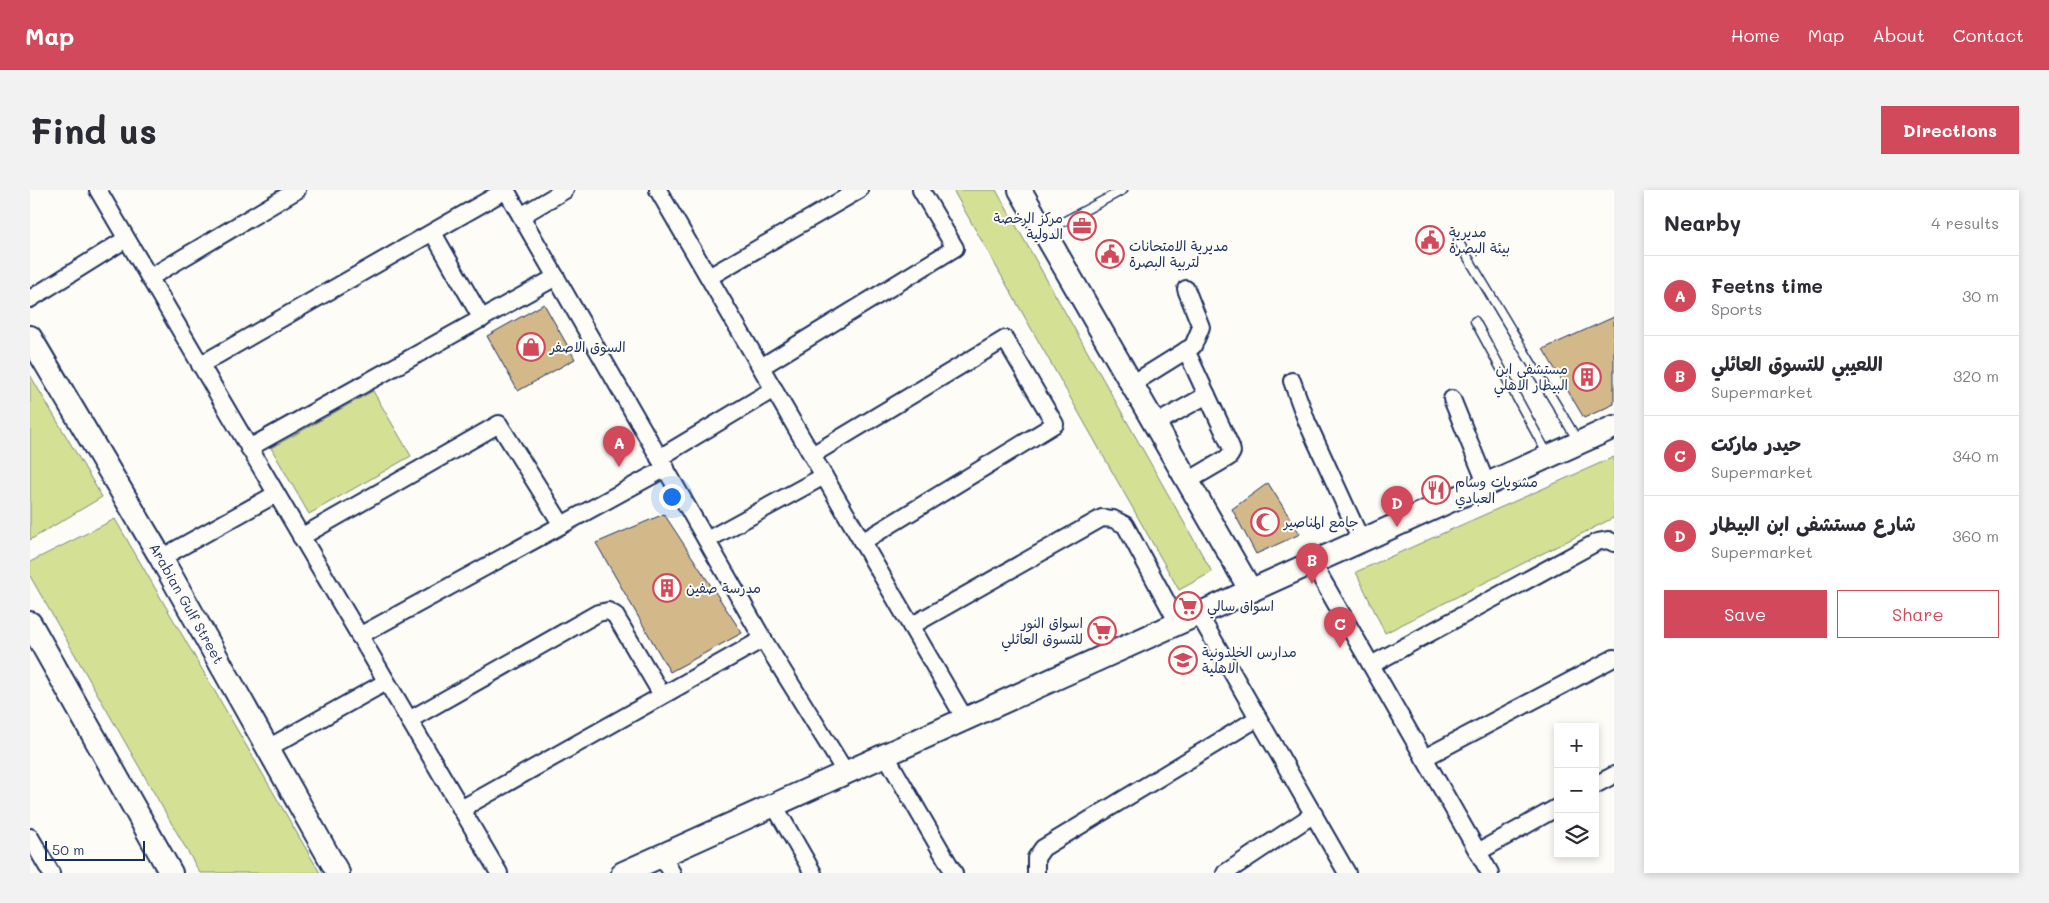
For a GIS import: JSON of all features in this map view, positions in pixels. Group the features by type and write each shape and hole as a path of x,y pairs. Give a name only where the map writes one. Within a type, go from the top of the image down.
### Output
{"street":[{"path":"149,278 297,190"},
{"path":"200,365 506,190 763,639 846,772"},
{"path":"521,216 565,190"},
{"path":"658,190 965,719"},
{"path":"709,277 859,190"},
{"path":"761,367 955,248 921,190"},
{"path":"1020,190 1251,591"},
{"path":"102,192 126,240 499,873"},
{"path":"433,233 482,319"},
{"path":"30,299 126,240"},
{"path":"249,448 556,277"},
{"path":"1132,384 1194,346 1201,327 1186,289"},
{"name":"Arabian Gulf Street","path":"30,337 161,558 338,873"},
{"path":"812,455 1005,339 1055,424 862,542"},
{"path":"1186,350 1232,452 1229,457 1188,481"},
{"path":"1292,381 1307,422 1361,540"},
{"path":"359,636 562,525 662,463 774,389"},
{"path":"1155,424 1207,395"},
{"path":"1452,399 1486,483"},
{"path":"301,537 500,424 562,525"},
{"path":"623,873 667,864 774,805 1614,427"},
{"path":"707,540 824,476"},
{"path":"161,558 276,494"},
{"path":"911,626 1102,518 1113,519 1124,525 1258,718 1348,873"},
{"path":"1371,665 1597,542 1608,540 1614,543"},
{"path":"1312,562 1490,873"},
{"path":"409,720 598,613 608,611 616,615 662,695"},
{"path":"30,623 170,873"},
{"path":"461,809 763,639"},
{"path":"1424,758 1614,658"},
{"path":"268,748 386,682"},
{"path":"1036,873 1036,858 1043,848 1258,718"},
{"path":"885,754 954,873"},
{"path":"1599,783 1614,775"},
{"path":"774,805 814,873"},
{"path":"1478,852 1554,809"},
{"path":"1225,873 1314,814"},
{"path":"30,837 51,873"}],"lane":[{"path":"1044,232 1123,190"},
{"path":"1458,242 1579,443"},
{"path":"1475,321 1549,456"}],"green space":[{"path":"953,190 996,190 1212,572 1179,590"},
{"path":"30,375 102,497 30,540"},
{"path":"373,391 411,456 309,514 271,448"},
{"path":"1614,457 1614,519 1385,633 1356,572"},
{"path":"115,519 320,873 200,873 30,576 30,562"}],"building":[{"name":"السوق الاصفر","path":"544,304 575,359 518,391 487,336"},
{"name":"مستشفى ابن البيطار الاهلي","path":"1614,317 1614,404 1584,418 1543,349"},
{"name":"جامع المناصير","path":"1268,483 1300,534 1256,554 1232,509"},
{"name":"مدرسة صفين","path":"664,514 742,633 670,672 596,543"}],"place":[{"name":"مركز الرخصة الدولية","path":"1082,226"},
{"name":"مديرية بيئة البصرة","path":"1430,240"},
{"name":"مديرية الامتحانات لتربية البصرة","path":"1110,254"},
{"name":"السوق الاصفر","path":"531,347"},
{"name":"مستشفى ابن البيطار الاهلي","path":"1587,377"},
{"name":"Feetns time","path":"619,467"},
{"name":"مشويات وسام العبادي","path":"1436,490"},
{"name":"جامع المناصير","path":"1265,522"},
{"name":"شارع مستشفى ابن البيطار","path":"1397,527"},
{"name":"اللعيبي للتسوق العائلي","path":"1312,584"},
{"name":"مدرسة صفين","path":"667,588"},
{"name":"اسواق سالي","path":"1188,606"},
{"name":"اسواق النور للتسوق العائلي","path":"1102,631"},
{"name":"حيدر ماركت","path":"1340,648"},
{"name":"مدارس الخلدونية الاهلية","path":"1183,660"}]}
